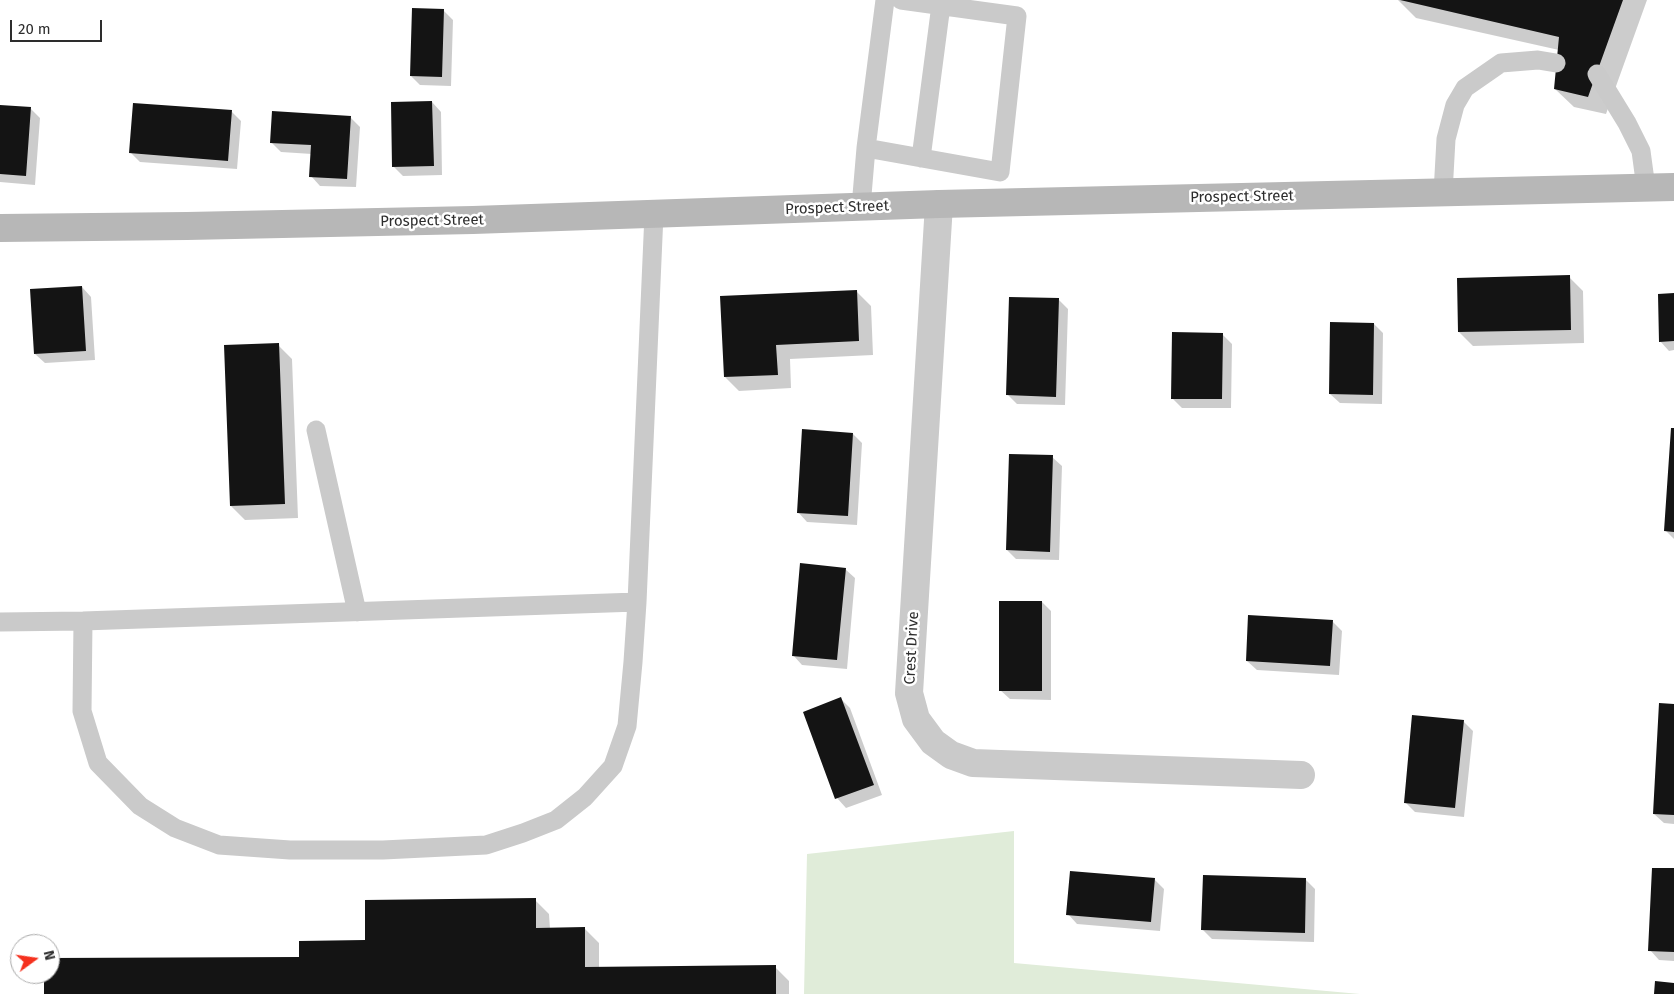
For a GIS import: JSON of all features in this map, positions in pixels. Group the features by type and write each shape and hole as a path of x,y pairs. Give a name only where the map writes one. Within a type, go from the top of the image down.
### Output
{"main road":[{"name":"Prospect Street","path":"0,228 473,220 939,204 1674,188"}],"street":[{"name":"Crest Drive","path":"939,204 909,693 916,719 933,742 951,755 973,763 1301,775"}],"lane":[{"path":"862,207 866,148 885,0"},
{"path":"901,0 1017,16 998,203"},
{"path":"921,158 941,5"},
{"path":"1443,193 1446,140 1455,105 1465,88 1501,63 1538,60 1556,63"},
{"path":"1597,74 1627,124 1641,152 1646,188"},
{"path":"866,148 1000,172"},
{"path":"83,621 82,711 98,763 140,806 175,828 219,846 290,850 383,850 486,845 556,820 585,797 613,766 627,726 637,602 654,214"},
{"path":"316,430 357,612"},
{"path":"0,622 83,621 637,602"}],"green space":[{"path":"1014,831 1014,963 1360,994 804,994 807,854"}],"building":[{"path":"1400,0 1623,0 1588,97 1554,89 1559,37"},
{"path":"412,8 444,9 442,77 410,76"},
{"path":"432,101 434,166 392,167 391,102"},
{"path":"133,103 232,110 228,161 129,153"},
{"path":"0,105 31,107 26,176 0,174"},
{"path":"272,111 351,116 347,179 309,177 311,145 270,143"},
{"path":"1570,275 1571,330 1458,332 1457,278"},
{"path":"82,286 86,351 34,354 30,289"},
{"path":"857,290 859,341 776,345 778,375 724,377 720,296"},
{"path":"1674,293 1674,341 1659,342 1658,294"},
{"path":"1009,297 1059,298 1056,397 1006,395"},
{"path":"1330,322 1374,323 1373,395 1329,394"},
{"path":"1172,332 1223,333 1222,399 1171,399"},
{"path":"279,343 285,504 230,506 224,345"},
{"path":"1671,428 1674,428 1674,532 1664,531"},
{"path":"802,429 853,433 848,516 797,513"},
{"path":"1009,454 1053,455 1050,552 1006,550"},
{"path":"800,563 846,568 837,660 792,656"},
{"path":"999,601 1042,601 1042,691 999,691"},
{"path":"1248,615 1333,620 1330,666 1246,661"},
{"path":"841,697 874,785 835,799 803,712"},
{"path":"1659,703 1674,704 1674,815 1653,814"},
{"path":"1412,715 1464,720 1455,808 1404,803"},
{"path":"1652,868 1674,868 1674,952 1648,951"},
{"path":"1070,871 1155,878 1151,922 1066,915"},
{"path":"1203,875 1306,878 1305,933 1201,930"},
{"path":"536,898 536,928 585,927 585,967 776,965 776,994 44,994 44,984 60,984 60,958 299,957 299,941 365,940 365,900"},
{"path":"1655,981 1674,983 1674,994 1654,994"}]}
